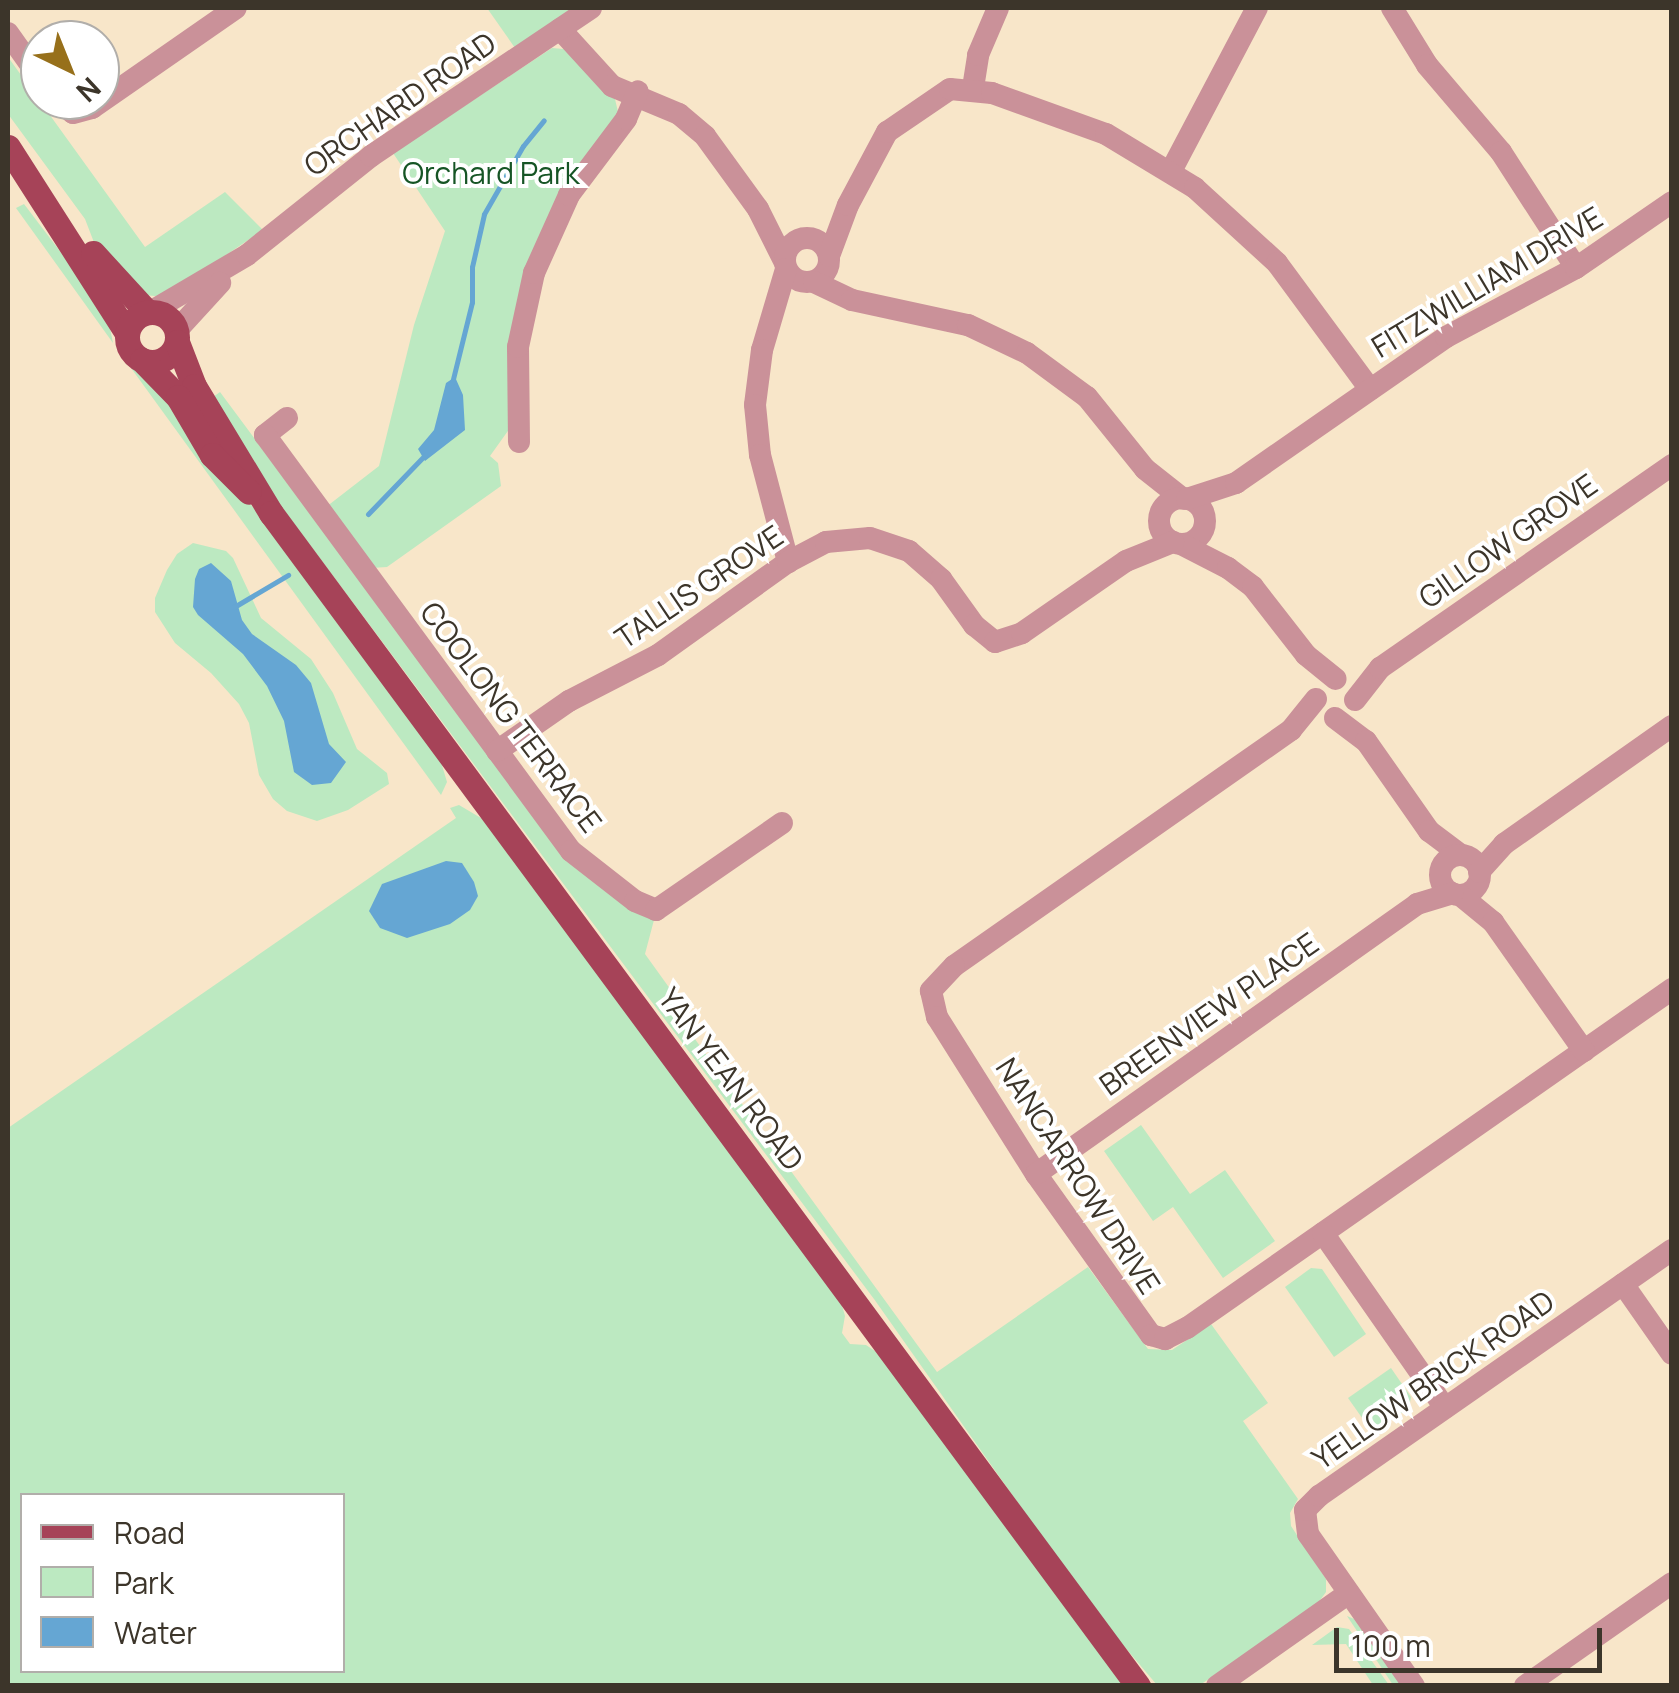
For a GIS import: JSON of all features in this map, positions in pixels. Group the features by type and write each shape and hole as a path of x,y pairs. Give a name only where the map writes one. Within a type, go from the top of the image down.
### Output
{"main road":[{"path":"8,147 44,197 75,226 109,274 149,311 170,319 177,336 164,359 142,360 131,352 127,333 56,227 44,197"},
{"path":"127,333 133,319 149,311"},
{"name":"YAN YEAN ROAD","path":"177,336 194,386 271,513 1138,1686"},
{"name":"YAN YEAN ROAD","path":"142,360 178,397 212,455 271,513"}],"street":[{"path":"120,89 236,8"},
{"path":"973,88 978,55 998,8"},
{"path":"1171,172 1257,8"},
{"path":"1392,8 1427,65 1501,152 1576,268"},
{"path":"575,19 598,52 641,96 679,114 705,136 758,209 796,280 820,271"},
{"name":"ORCHARD ROAD","path":"149,311 247,255 370,156 575,19"},
{"path":"771,329 820,271 848,206 887,132 940,94 973,88 1076,120 1171,172 1228,214 1277,263 1370,389"},
{"path":"516,447 518,347 534,274 569,195 641,96"},
{"name":"FITZWILLIAM DRIVE","path":"1204,524 1236,483 1370,389 1478,318 1576,268 1672,202"},
{"path":"797,557 774,506 760,455 754,406 757,376 788,248 848,206"},
{"path":"758,209 824,246 820,271"},
{"name":"ORCHARD ROAD","path":"177,336 247,255"},
{"path":"820,271 875,304 968,325 1027,353 1087,397 1145,468 1200,507 1204,524 1228,568"},
{"name":"COOLONG TERRACE","path":"287,418 265,435 571,851 648,908 667,905 782,823"},
{"name":"GILLOW GROVE","path":"1329,698 1380,668 1672,466"},
{"path":"1145,468 1162,533 1228,568 1265,600 1306,655 1329,698 1366,741 1584,1051"},
{"name":"FITZWILLIAM DRIVE","path":"1185,499 1236,483"},
{"path":"1160,520 1166,505 1185,499"},
{"name":"TALLIS GROVE","path":"497,751 569,701 658,655 797,557 848,538 890,542 925,562 974,626 995,642 1022,634 1126,561 1160,520"},
{"path":"1177,543 1195,540 1204,524"},
{"name":"TALLIS GROVE","path":"1126,561 1177,543"},
{"name":"GILLOW GROVE","path":"1355,702 1380,668"},
{"path":"1329,698 1351,686 1366,741"},
{"name":"NANCARROW DRIVE","path":"1329,698 1291,730 954,966 931,991 937,1018 1036,1174 1137,1319 1158,1338 1186,1328 1672,989"},
{"name":"BREENVIEW PLACE","path":"1036,1174 1672,726"},
{"path":"1323,1233 1445,1408"},
{"name":"YELLOW BRICK ROAD","path":"1414,1686 1308,1534 1306,1510 1672,1250"},
{"path":"1623,1284 1672,1354"},
{"path":"1525,1686 1672,1583"},
{"path":"1217,1686 1349,1594"}],"green space":[{"path":"487,8 575,8 515,48"},
{"name":"Orchard Park","path":"552,48 564,49 615,99 618,112 563,191 510,428 490,456 498,463 501,486 387,567 371,568 326,507 379,466 414,325 445,231 393,153"},
{"path":"8,57 20,74 20,120 53,120 145,247 225,192 263,230 164,297 145,295 95,245 85,219 8,114"},
{"path":"24,204 107,313 113,343 16,208"},
{"path":"131,368 139,368 266,523 441,762 447,782 441,795"},
{"path":"220,392 495,763 634,910 654,920 645,954 691,1018 684,1024 937,1372 1088,1267 1148,1349 1172,1350 1211,1324 1268,1403 1243,1421 1298,1499 1290,1513 1291,1526 1326,1579 1326,1592 1318,1603 1200,1685 1157,1685 1095,1612 874,1299 274,497 209,400"},
{"path":"193,543 226,551 233,558 261,618 311,659 333,693 357,749 387,773 389,784 348,810 317,821 287,811 273,799 259,775 249,723 239,704 211,673 175,643 155,612 155,598 167,570 177,554"},
{"path":"459,805 486,821 841,1302 845,1316 842,1333 850,1344 866,1345 884,1357 1125,1685 8,1685 8,1128 456,818 450,808"},
{"path":"1141,1125 1190,1194 1225,1170 1275,1241 1223,1278 1173,1207 1153,1221 1104,1151"},
{"path":"1311,1268 1322,1269 1366,1334 1334,1357 1285,1287"},
{"path":"1391,1368 1411,1397 1409,1408 1372,1432 1348,1398"},
{"path":"1347,1616 1354,1619 1402,1685 1393,1685"},
{"path":"1337,1627 1349,1629 1389,1685 1373,1685 1346,1644 1312,1645"}],"water":[{"path":"455,377 463,395 465,430 425,461 418,449 434,430 446,383"},
{"path":"211,563 231,581 242,620 252,634 296,665 311,683 329,744 346,762 331,783 312,785 294,772 284,721 267,686 243,654 193,607 199,569"},
{"path":"446,861 462,863 474,882 478,896 470,910 450,924 407,938 380,928 369,911 382,884"}],"waterway":[{"path":"452,383 472,302 472,267 484,214 523,146 544,120"},
{"path":"368,514 425,455"},
{"path":"234,607 288,575"}]}
